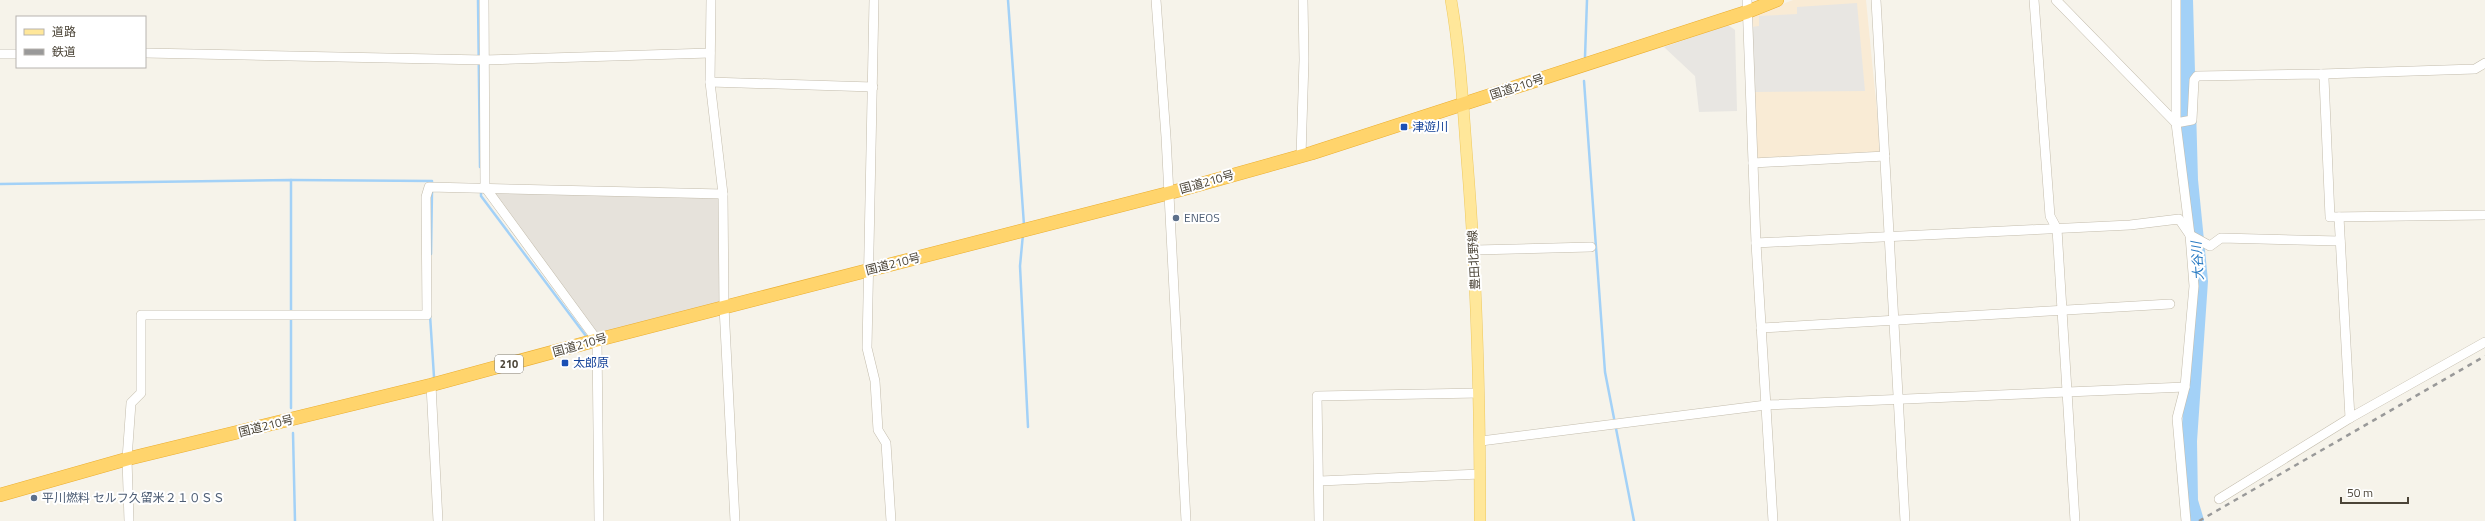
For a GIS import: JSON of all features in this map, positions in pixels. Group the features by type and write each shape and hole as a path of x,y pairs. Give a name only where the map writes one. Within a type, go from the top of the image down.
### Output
{"highway":[{"name":"国道210号","path":"0,495 127,459 431,385 724,307 1034,229 1301,156 1463,105 1747,6 1777,0"}],"main road":[{"name":"豊田北野線","path":"1451,0 1463,105 1474,250 1481,441 1480,521"}],"street":[{"path":"484,0 485,187 597,340 599,521"},
{"path":"711,0 710,82 723,194 724,307 735,521"},
{"path":"874,0 870,270 867,348 875,381 878,430 886,443 891,521"},
{"path":"1156,0 1186,521"},
{"path":"1301,156 1304,60 1303,0"},
{"path":"1876,0 1905,521"},
{"path":"2034,0 2050,216 2057,229 2075,521"},
{"path":"2056,0 2176,123"},
{"path":"2176,0 2176,123 2184,197 2190,235 2194,286 2185,387 2177,418 2186,521"},
{"path":"1747,6 1756,243 1773,521"},
{"path":"146,53 484,60 710,53"},
{"path":"0,54 16,54"},
{"path":"2176,123 2192,120 2194,80 2197,76 2475,69 2485,63"},
{"path":"2321,74 2324,78 2330,217 2485,215"},
{"path":"710,82 873,87"},
{"path":"1753,163 1885,156"},
{"path":"129,521 127,459 130,403 141,393 141,315 427,315 426,197 429,187 485,187 723,194"},
{"path":"2184,197 2180,219 2190,235 2210,246 2221,238 2340,242"},
{"path":"2339,217 2350,418"},
{"path":"1756,243 1890,235 2130,225 2180,219"},
{"path":"1474,250 1591,247"},
{"path":"1761,328 2170,304"},
{"path":"2219,499 2350,418 2485,342"},
{"path":"431,385 438,521"},
{"path":"1481,441 1766,405 1898,398 2067,393 2185,387"},
{"path":"1319,521 1320,481 1317,396 1479,393"},
{"path":"1320,481 1480,474"}],"shaded area":[{"path":"1793,0 1866,0 1881,152 1756,159 1751,16"},
{"path":"1857,3 1865,91 1755,92 1751,27 1759,26 1759,16 1797,14 1797,7"},
{"path":"1728,25 1735,30 1737,111 1699,112 1695,76 1664,47"},
{"path":"485,187 723,194 724,307 597,340"}],"waterway":[{"path":"478,0 480,167"},
{"path":"1008,0 1024,225"},
{"path":"1585,57 1587,0"},
{"name":"大谷川","path":"2185,0 2190,180 2200,281 2189,441 2190,501 2196,521"},
{"path":"1584,81 1605,372 1634,521"},
{"path":"291,180 432,181 432,184"},
{"path":"0,184 291,180 291,408"},
{"path":"481,190 481,196 586,336"},
{"path":"431,254 432,191"},
{"path":"1023,234 1020,266 1028,427"},
{"path":"430,315 434,377"},
{"path":"293,433 295,521"}],"railway":[{"path":"2199,521 2485,356"}],"place":[{"name":"津遊川","path":"1404,127"},
{"name":"ENEOS","path":"1176,218"},
{"name":"太郎原","path":"565,363"},
{"name":"平川燃料 セルフ久留米２１０ＳＳ","path":"34,498"}]}
